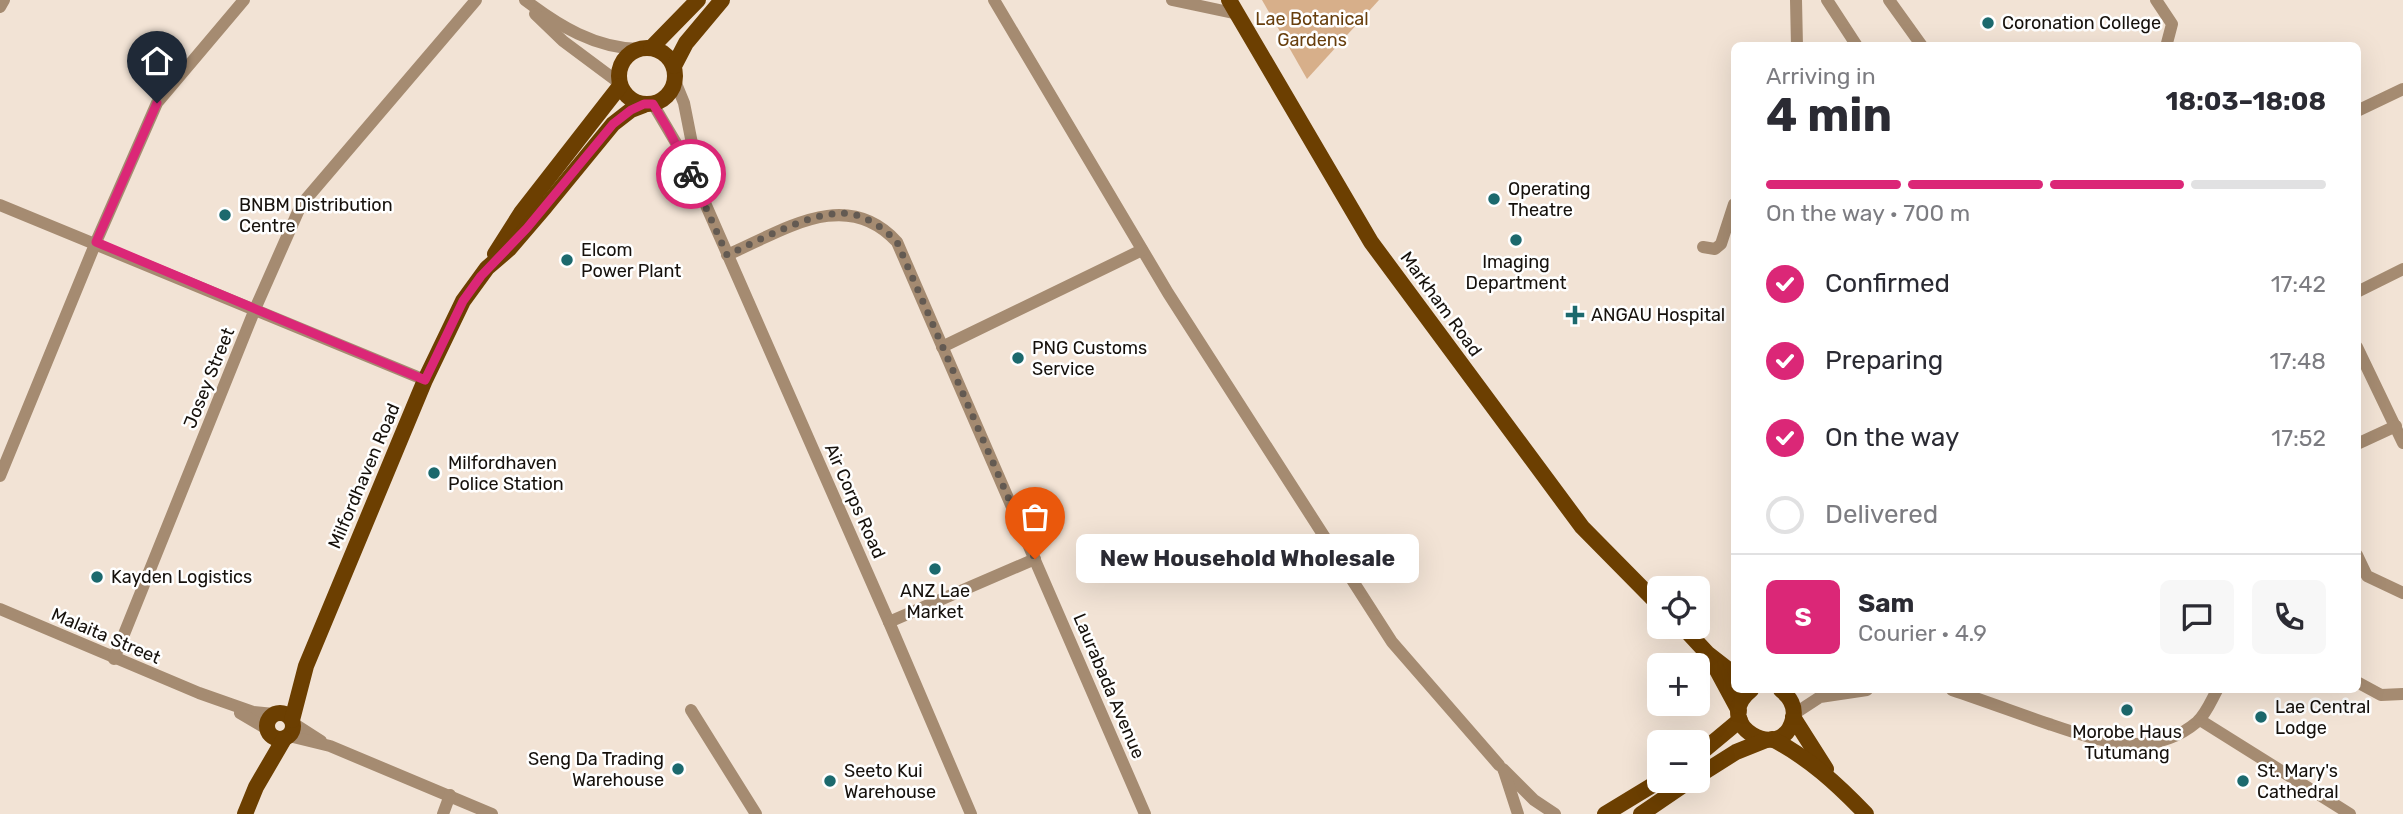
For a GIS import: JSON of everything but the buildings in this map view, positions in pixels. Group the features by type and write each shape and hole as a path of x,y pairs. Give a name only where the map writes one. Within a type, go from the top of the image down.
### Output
{"main road":[{"path":"698,0 645,48 626,57 621,64 619,84 627,97 648,104 663,100 671,92 674,74 686,43 722,0"},
{"name":"Markham Road","path":"1234,7 1371,242 1581,527 1647,593"},
{"path":"645,48 665,54 674,74"},
{"name":"Milfordhaven Road","path":"245,814 425,380 463,301 521,213 619,84"},
{"name":"Milfordhaven Road","path":"486,268 509,249 613,124 631,110 648,104"},
{"path":"1694,639 1707,653"},
{"path":"1710,655 1731,672"},
{"path":"1710,659 1747,732 1797,752 1831,777 1866,814"},
{"path":"1710,743 1739,715 1743,697 1748,693"},
{"path":"1784,693 1790,698 1794,716 1831,777"},
{"path":"1710,768 1735,752 1786,732 1794,716"},
{"path":"1605,814 1647,788"},
{"path":"1642,814 1672,793"}],"street":[{"path":"0,7 4,0"},
{"path":"0,476 96,242 157,103 244,0"},
{"name":"Josey Street","path":"114,659 255,309 301,205 476,0"},
{"path":"524,0 568,29 591,40 609,47 645,48"},
{"path":"524,0 557,37 619,84"},
{"path":"993,0 1142,250 1392,642 1499,765"},
{"path":"1172,0 1234,7"},
{"path":"1796,0 1797,42"},
{"path":"1827,0 1854,42"},
{"path":"1889,0 1919,42"},
{"path":"2156,0 2172,24 2167,42"},
{"name":"Air Corps Road","path":"674,74 684,103 705,203"},
{"path":"2361,109 2403,89"},
{"name":"Air Corps Road","path":"648,104 679,148 705,203 889,622 969,813"},
{"path":"0,205 96,242 425,380"},
{"path":"1703,247 1715,249 1721,244 1731,213"},
{"name":"Laurabada Avenue","path":"727,255 828,214 851,214 874,223 897,242 1145,814"},
{"path":"942,347 1142,250"},
{"path":"2361,290 2403,269"},
{"path":"2361,355 2403,443"},
{"path":"2361,442 2396,426"},
{"path":"889,622 1035,559"},
{"path":"2361,563 2367,576 2403,593"},
{"name":"Malaita Street","path":"0,609 114,659 492,814"},
{"path":"2361,684 2381,695 2402,697"},
{"path":"1794,716 1820,697 1847,693"},
{"path":"1961,693 2116,744 2155,743 2166,740 2200,720 2215,693"},
{"path":"691,709 756,814"},
{"path":"2200,720 2330,809 2350,814"},
{"path":"1518,814 1503,769 1534,800 1555,814"},
{"path":"443,814 450,795"}],"green space":[{"name":"Lae Botanical Gardens","path":"1262,0 1379,0 1307,79"}],"way so far":[{"path":"691,174 727,255 828,214 851,214 874,223 897,242 1035,559"}],"place":[{"name":"Coronation College","path":"1988,23"},
{"name":"Operating Theatre","path":"1494,199"},
{"name":"BNBM Distribution Centre","path":"225,215"},
{"name":"Imaging Department","path":"1516,240"},
{"name":"Elcom Power Plant","path":"567,260"},
{"name":"ANGAU Hospital","path":"1575,315"},
{"name":"PNG Customs Service","path":"1018,358"},
{"name":"Milfordhaven Police Station","path":"434,473"},
{"name":"New Household Wholesale","path":"1035,559"},
{"name":"ANZ Lae Market","path":"935,569"},
{"name":"Kayden Logistics","path":"97,577"},
{"name":"Morobe Haus Tutumang","path":"2127,710"},
{"name":"Lae Central Lodge","path":"2261,717"},
{"name":"Seng Da Trading Warehouse","path":"678,769"},
{"name":"Seeto Kui Warehouse","path":"830,781"},
{"name":"St. Mary's Cathedral","path":"2243,781"}],"route":[{"path":"157,103 96,242 425,380 451,323 486,268 509,249 603,135 623,116 644,104 653,104 691,174"}]}
